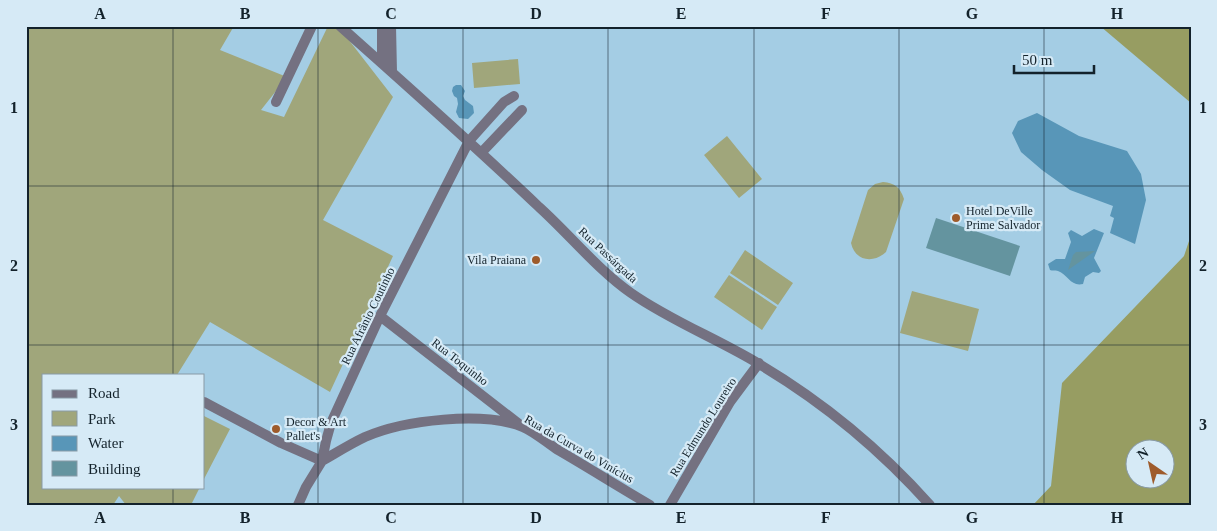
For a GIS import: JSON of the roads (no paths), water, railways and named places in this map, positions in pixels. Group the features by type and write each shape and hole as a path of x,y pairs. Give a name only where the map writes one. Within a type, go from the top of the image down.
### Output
{"street":[{"path":"276,102 312,26"},
{"name":"Rua Passárgada","path":"340,26 469,141 605,271 631,293 660,311 759,363 842,420 905,478 930,505"},
{"path":"382,26 382,63"},
{"path":"391,26 392,72"},
{"name":"Rua Afrânio Coutinho","path":"298,505 314,473 322,462 331,423 380,316 469,141 504,102 514,96"},
{"path":"481,153 522,110"},
{"name":"Rua Toquinho","path":"380,316 524,428"},
{"name":"Rua Edmundo Loureiro","path":"670,505 730,402 759,363"},
{"path":"205,403 281,443 322,462"},
{"name":"Rua da Curva do Vinícius","path":"322,462 348,445 366,437 406,425 448,420 498,420 524,428 650,505"}],"water":[{"path":"456,85 461,85 465,91 463,96 465,100 473,106 474,113 468,119 459,118 456,112 457,98 452,91"},
{"path":"1037,113 1079,136 1127,151 1141,174 1146,200 1135,244 1110,233 1114,218 1110,216 1113,206 1070,190 1021,152 1012,133 1018,121"},
{"path":"1094,229 1104,233 1094,258 1101,271 1099,273 1093,272 1085,277 1083,284 1075,284 1058,271 1050,270 1048,264 1056,259 1065,259 1071,242 1068,233 1071,230 1082,236"}],"place":[{"name":"Hotel DeVille Prime Salvador","path":"956,218"},
{"name":"Vila Praiana","path":"536,260"},
{"name":"Decor & Art Pallet's","path":"276,429"}]}
